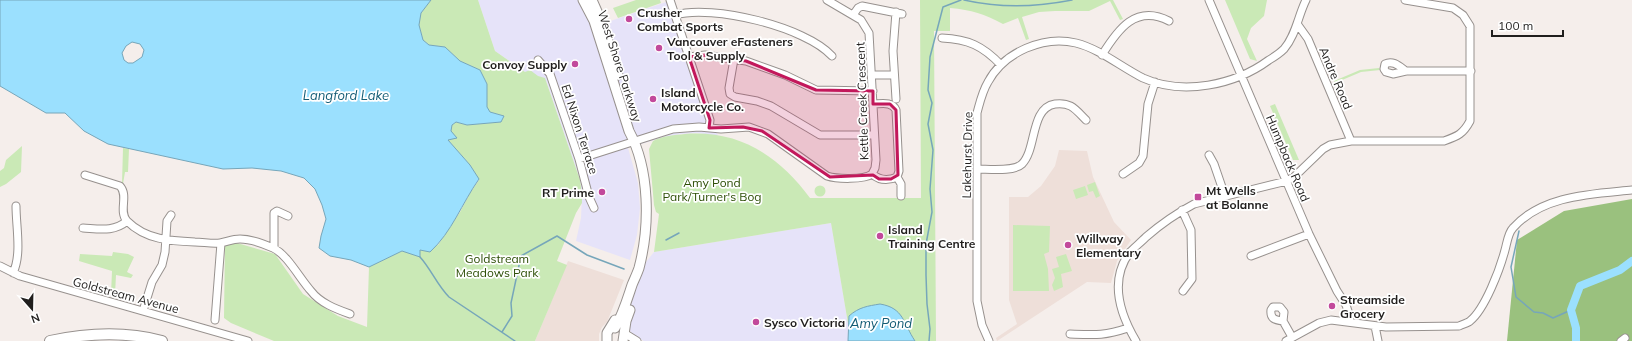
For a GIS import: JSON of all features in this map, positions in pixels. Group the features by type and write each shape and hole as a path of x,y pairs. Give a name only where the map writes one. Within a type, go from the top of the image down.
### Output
{"highway":[{"path":"50,341 90,334 113,334 162,341"}],"main road":[{"name":"West Shore Parkway","path":"583,0 594,21 629,131 634,140 643,169 646,208 646,230 637,274 628,300 608,335"},
{"name":"West Shore Parkway","path":"592,0 603,25 634,129 634,140"},
{"name":"West Shore Parkway","path":"624,337 626,321 638,284 637,274"},
{"path":"608,335 621,330 624,337"}],"street":[{"path":"670,0 710,120 709,128"},
{"name":"Kettle Creek Crescent","path":"827,0 854,15 864,23 869,33 876,165 872,174"},
{"name":"Humpback Road","path":"1209,0 1309,234 1337,291 1346,305 1350,322"},
{"name":"Lakehurst Drive","path":"988,341 982,325 977,301 977,113 981,97 988,80 1001,65 1017,52 1037,44 1056,41 1076,43 1102,54 1142,77 1155,82 1185,87 1213,85 1242,76 1262,65 1284,49 1298,25 1301,9 1306,0"},
{"path":"1136,341 1128,328 1119,304 1118,281 1123,264 1131,251 1156,228 1182,210 1194,204 1294,177 1323,149 1330,145 1351,141 1444,141 1456,137 1465,131 1470,121 1470,26 1463,15 1453,8 1405,0"},
{"path":"854,15 858,8 862,6 899,13 893,51 896,99"},
{"path":"675,15 712,13 741,17 768,24 806,38 823,47 832,56"},
{"path":"1102,54 1126,23 1141,17 1159,16 1169,21"},
{"name":"Andre Road","path":"1298,25 1308,39 1351,141"},
{"path":"942,38 959,39 972,43 990,52 1001,65"},
{"path":"689,57 705,55 734,59 772,69 814,90 873,91"},
{"path":"734,59 729,88 730,94 735,97 757,101 771,106 820,135 874,136"},
{"name":"Ed Nixon Terrace","path":"538,60 550,74 594,208"},
{"path":"1406,71 1471,71"},
{"path":"872,75 894,75"},
{"path":"1123,174 1139,163 1143,156 1148,104 1155,82"},
{"path":"977,169 1010,169 1022,165 1028,156 1042,111 1051,105 1063,103 1072,106 1086,120"},
{"path":"873,104 890,104 893,105 896,110 899,171 897,177 901,184 901,196"},
{"path":"579,159 634,140 673,129 690,127 727,129 743,127 762,131 800,155 823,174 830,177 864,178 872,174 880,179 891,179 897,177"},
{"path":"1209,156 1214,164 1225,196"},
{"path":"85,175 116,184 122,189 124,194 123,212 127,221 149,235 166,241 221,243 230,239 242,239 274,248 281,254 312,293 335,309 350,314"},
{"path":"1331,320 1375,326 1459,326 1470,321 1478,312 1498,276 1510,232 1526,217 1550,203 1591,194 1632,190"},
{"path":"13,273 16,267 17,255 16,206"},
{"path":"1182,210 1192,230 1192,279 1183,291"},
{"path":"274,248 274,212 277,211 288,216"},
{"path":"143,311 152,282 162,265 165,252 167,221 171,215"},
{"path":"84,228 114,229 127,221"},
{"path":"1251,256 1309,234"},
{"path":"215,320 221,243"},
{"name":"Goldstream Avenue","path":"0,266 13,273 248,341"},
{"path":"1283,321 1289,339 1319,323 1331,320 1343,314 1346,305"},
{"path":"1375,326 1378,341"},
{"path":"1070,334 1096,336 1109,334 1128,328"},
{"path":"624,337 637,341"}],"highlighted area":[{"path":"705,55 746,61 816,90 873,91 873,104 890,104 896,110 898,175 891,179 879,179 873,175 830,177 762,131 743,127 709,128 710,120 689,57"}],"shaded area":[{"path":"478,0 578,0 593,27 672,0 718,136 697,133 681,134 664,137 628,148 638,183 640,208 637,235 630,260 576,241 581,218 582,195 580,180 547,83 544,78 525,72 495,51"},
{"name":"Willway Elementary","path":"1059,150 1087,151 1093,177 1114,222 1131,240 1117,261 1111,283 1087,282 997,341 996,338 1017,324 1009,300 1009,197 1028,197 1041,186 1055,166"},
{"path":"831,223 851,341 644,341 634,336 627,327 625,314 642,267 654,252"},
{"path":"568,261 624,280 607,322 602,327 599,334 599,341 535,341"}],"green space":[{"name":"Goldstream Meadows Park","path":"431,0 478,0 495,51 525,72 530,70 538,76 545,78 580,180 582,203 576,213 557,261 567,265 535,341 274,341 231,323 224,318 225,244 237,243 275,254 303,294 338,316 367,327 369,267 402,251 420,256 419,249 438,245 460,212 479,180 470,165 448,140 452,125 456,122 467,125 501,122 504,116 490,112 487,107 487,84 480,70 460,61 445,47 429,45 423,40 419,25 421,13"},
{"path":"636,0 660,0 661,3 618,18 613,8"},
{"name":"Amy Pond Park/Turner's Bog","path":"920,0 1113,0 1123,19 1120,20 1110,1 1089,11 1039,12 1022,17 1029,39 1026,40 1018,18 1003,24 978,13 950,8 950,31 934,31 936,341 851,341 831,223 654,252 659,214 656,212 654,205 649,149 653,141 669,136 705,134 723,136 741,141 771,158 798,183 810,198 921,198"},
{"path":"1225,0 1267,0 1264,16 1251,28 1247,39 1257,61 1250,59"},
{"path":"1379,68 1380,70 1361,72 1335,83 1334,81 1360,70"},
{"path":"1275,104 1299,160 1293,160 1270,106"},
{"path":"22,146 21,172 0,187 0,171 4,168 6,160"},
{"path":"123,148 129,149 128,172 125,172 123,184 122,183"},
{"path":"1095,182 1100,196 1096,198 1093,191 1089,192 1087,185"},
{"path":"820,185 824,187 826,191 824,195 820,197 816,195 814,191 816,187"},
{"path":"1085,186 1088,195 1076,199 1073,190"},
{"path":"1632,199 1632,341 1507,341 1517,240 1564,211"},
{"path":"1013,225 1050,226 1049,252 1044,254 1048,269 1049,291 1013,291"},
{"path":"113,252 128,254 134,257 127,272 133,275 131,278 116,275 115,295 111,294 112,271 79,261 80,254 112,256"},
{"path":"1066,254 1072,271 1061,274 1063,287 1054,291 1052,285 1055,278 1052,269 1059,267 1056,257"}],"water":[{"name":"Langford Lake","path":"0,0 431,0 421,13 419,25 423,40 429,45 445,47 460,61 480,70 487,84 487,107 490,112 504,116 501,122 467,125 456,122 452,125 451,131 457,138 448,140 470,165 479,179 445,236 438,244 430,252 420,250 420,257 402,251 369,267 351,260 330,256 319,248 326,219 315,189 304,178 281,171 252,168 223,169 108,144 84,131 65,113 46,113 0,86","holes":["132,42 140,44 144,50 142,57 133,63 128,63 124,60 122,53 126,46"]},
{"name":"Amy Pond","path":"880,304 894,309 902,317 915,341 848,341 849,316 860,309"}],"waterway":[{"path":"929,341 930,329 927,304 926,244 932,212 930,189 933,150 928,124 932,103 928,90 930,57 943,7 961,0"},
{"path":"964,0 977,3 1018,6 1072,0"},
{"path":"1519,231 1511,267 1516,297 1534,312 1543,313 1553,318 1571,310"},
{"path":"666,240 679,233"},
{"path":"502,332 512,316 511,303 521,256 557,236 587,255 624,269"},
{"path":"420,257 449,297 515,341"},
{"path":"1576,341 1576,328 1571,310 1580,286 1620,270 1632,261"}],"place":[{"name":"Crusher Combat Sports","path":"629,19"},
{"name":"Vancouver eFasteners Tool & Supply","path":"659,48"},
{"name":"Convoy Supply","path":"575,64"},
{"name":"Island Motorcycle Co.","path":"653,99"},
{"name":"RT Prime","path":"602,192"},
{"name":"Mt Wells at Bolanne","path":"1198,197"},
{"name":"Island Training Centre","path":"880,236"},
{"name":"Willway Elementary","path":"1068,245"},
{"name":"Streamside Grocery","path":"1332,306"},
{"name":"Sysco Victoria","path":"756,322"}]}
